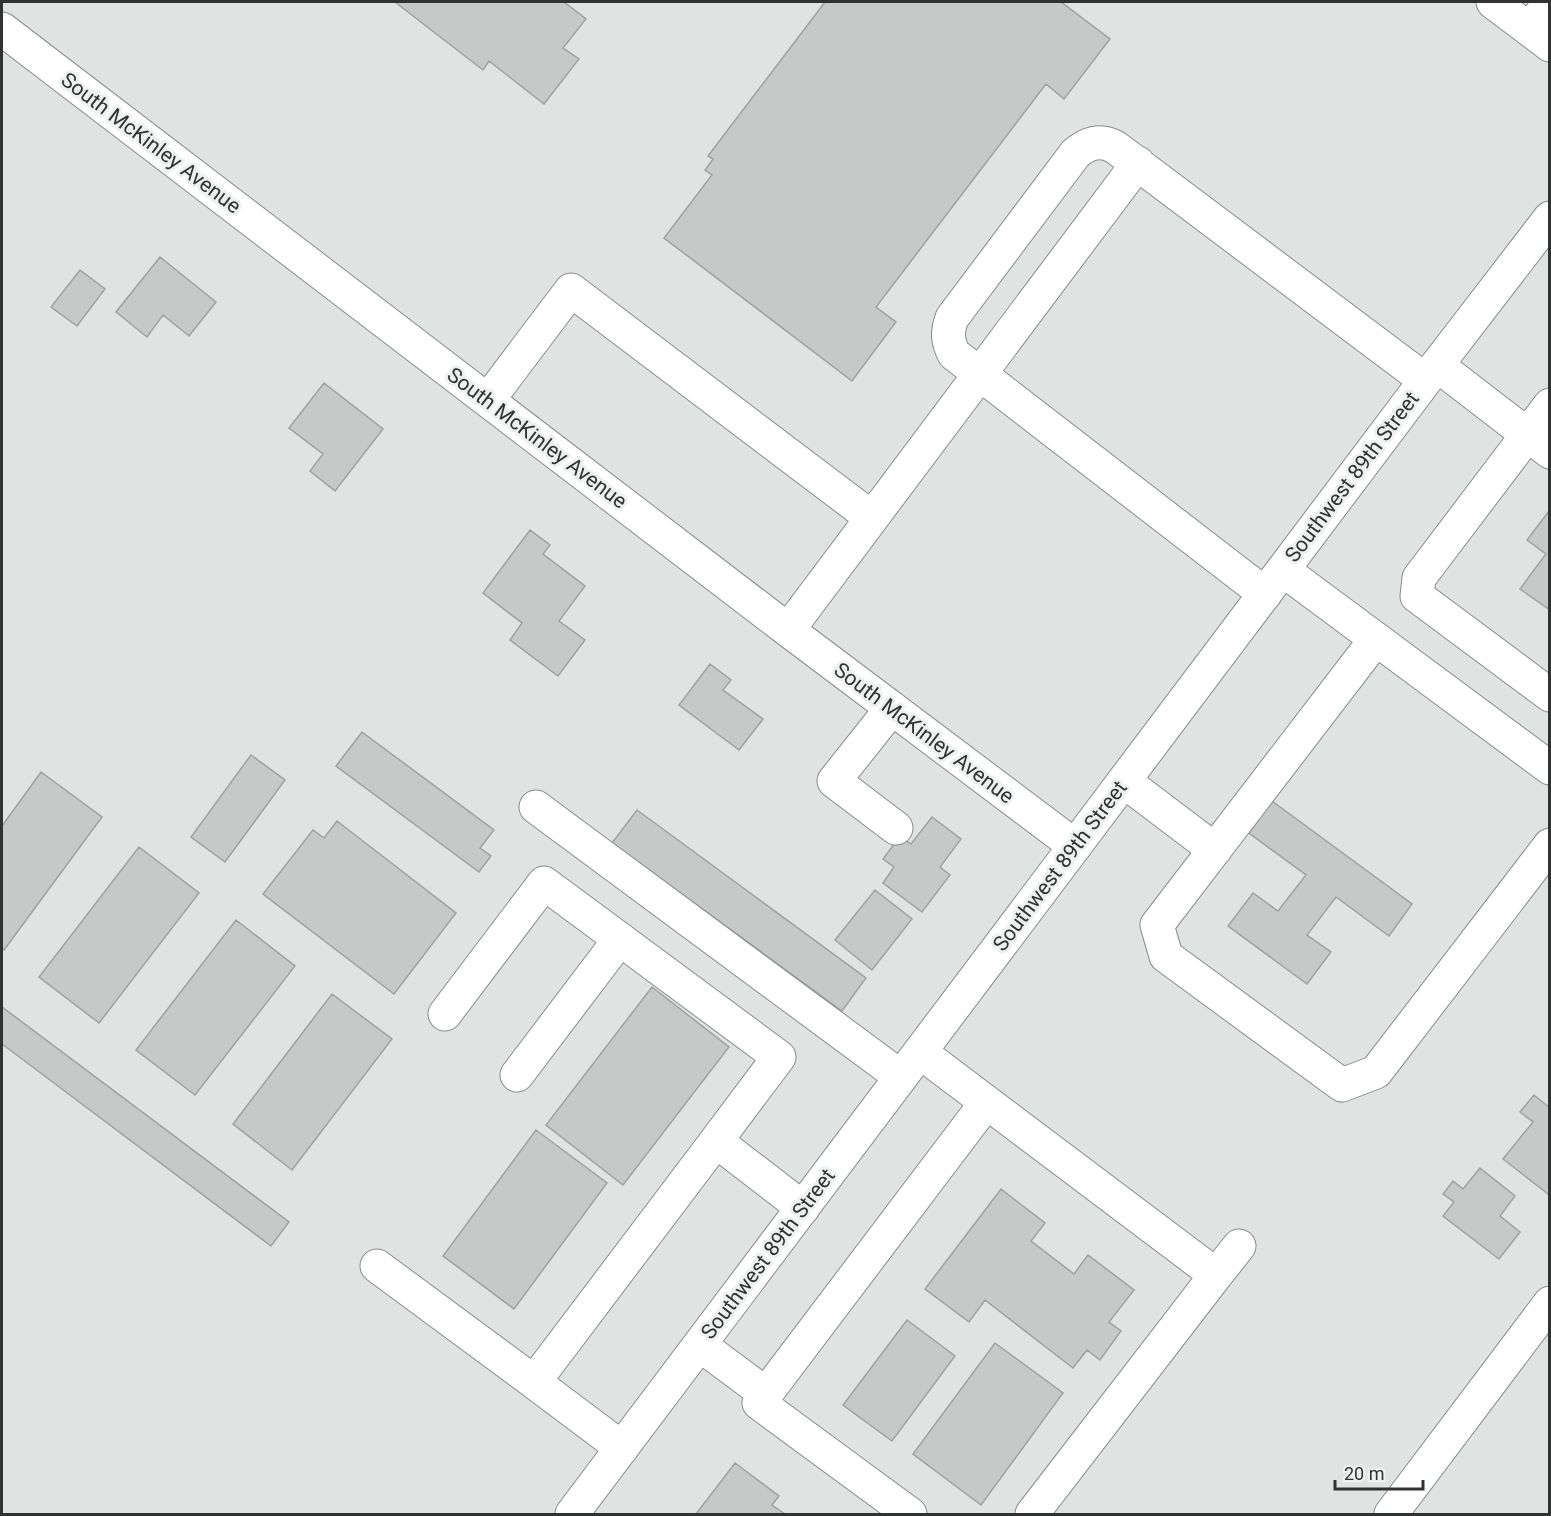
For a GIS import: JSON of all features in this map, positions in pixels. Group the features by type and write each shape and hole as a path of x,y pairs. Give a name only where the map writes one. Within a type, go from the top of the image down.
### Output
{"street":[{"path":"1492,2 1539,37 1550,3"},
{"name":"South McKinley Avenue","path":"2,28 788,630 1075,846"},
{"path":"1539,444 1431,373 1138,163 1115,147 1101,141 1083,147 1075,154 952,318 948,335 954,354 980,374 1274,582 1376,639 1550,768"},
{"path":"788,630 1138,163"},
{"name":"Southwest 89th Street","path":"572,1515 1550,218"},
{"path":"488,400 571,290 872,518"},
{"path":"1550,405 1539,444 1419,578 1417,596 1550,695"},
{"path":"1376,639 1156,925 1166,956 1342,1084 1376,1072 1550,845"},
{"path":"892,708 834,781 896,828"},
{"path":"1124,781 1215,850"},
{"path":"536,807 911,1065 987,1103 1216,1275"},
{"path":"445,1014 544,883 779,1058 534,1382"},
{"path":"517,1075 620,939"},
{"path":"910,1515 759,1403 987,1103"},
{"path":"716,1141 803,1208"},
{"path":"1032,1515 1239,1246"},
{"path":"378,1266 622,1448"},
{"path":"1391,1515 1550,1303"},
{"path":"700,1345 766,1394"}],"building":[{"path":"395,2 564,2 586,19 563,48 579,59 544,104 489,61 483,70"},
{"path":"825,2 1061,2 1110,39 1064,99 1046,84 876,307 896,322 852,381 664,238 712,175 705,170 713,159 708,156"},
{"path":"160,257 216,302 189,336 163,315 147,337 116,312"},
{"path":"80,270 105,289 77,326 51,307"},
{"path":"324,383 383,429 335,491 310,471 323,454 289,428"},
{"path":"1549,511 1550,610 1520,589 1546,554 1527,540"},
{"path":"530,530 550,545 543,554 585,586 559,621 585,640 558,676 510,640 522,623 483,593"},
{"path":"710,664 731,680 723,690 763,719 739,750 679,705"},
{"path":"362,732 494,830 480,848 491,856 479,872 336,766"},
{"path":"251,755 285,780 225,862 191,837"},
{"path":"41,772 102,817 4,950 2,948 2,826"},
{"path":"1272,801 1412,904 1389,936 1336,897 1307,935 1331,952 1307,984 1228,926 1253,893 1278,911 1306,875 1249,833"},
{"path":"637,810 866,978 842,1011 612,843"},
{"path":"932,817 961,839 940,867 950,875 922,912 883,883 894,867 883,859 900,836 911,844"},
{"path":"337,821 456,913 394,994 263,894 313,830 324,838"},
{"path":"139,847 199,893 99,1023 39,977"},
{"path":"875,890 912,919 872,970 835,940"},
{"path":"236,920 295,966 195,1095 136,1050"},
{"path":"652,987 729,1047 623,1185 546,1125"},
{"path":"332,994 392,1039 292,1170 233,1124"},
{"path":"2,1007 289,1222 271,1246 2,1044"},
{"path":"1534,1095 1550,1108 1550,1192 1548,1194 1503,1159 1533,1122 1520,1112"},
{"path":"536,1130 607,1183 514,1309 443,1256"},
{"path":"1480,1168 1515,1196 1500,1216 1520,1232 1499,1259 1443,1216 1454,1202 1443,1194 1453,1181 1463,1189"},
{"path":"1001,1189 1045,1223 1031,1241 1074,1274 1088,1255 1134,1290 1109,1322 1121,1331 1100,1360 1087,1350 1073,1368 985,1300 969,1322 925,1289"},
{"path":"907,1320 955,1356 892,1441 843,1405"},
{"path":"995,1343 1063,1393 981,1505 913,1454"},
{"path":"735,1463 779,1496 772,1505 785,1514 696,1514"}]}
